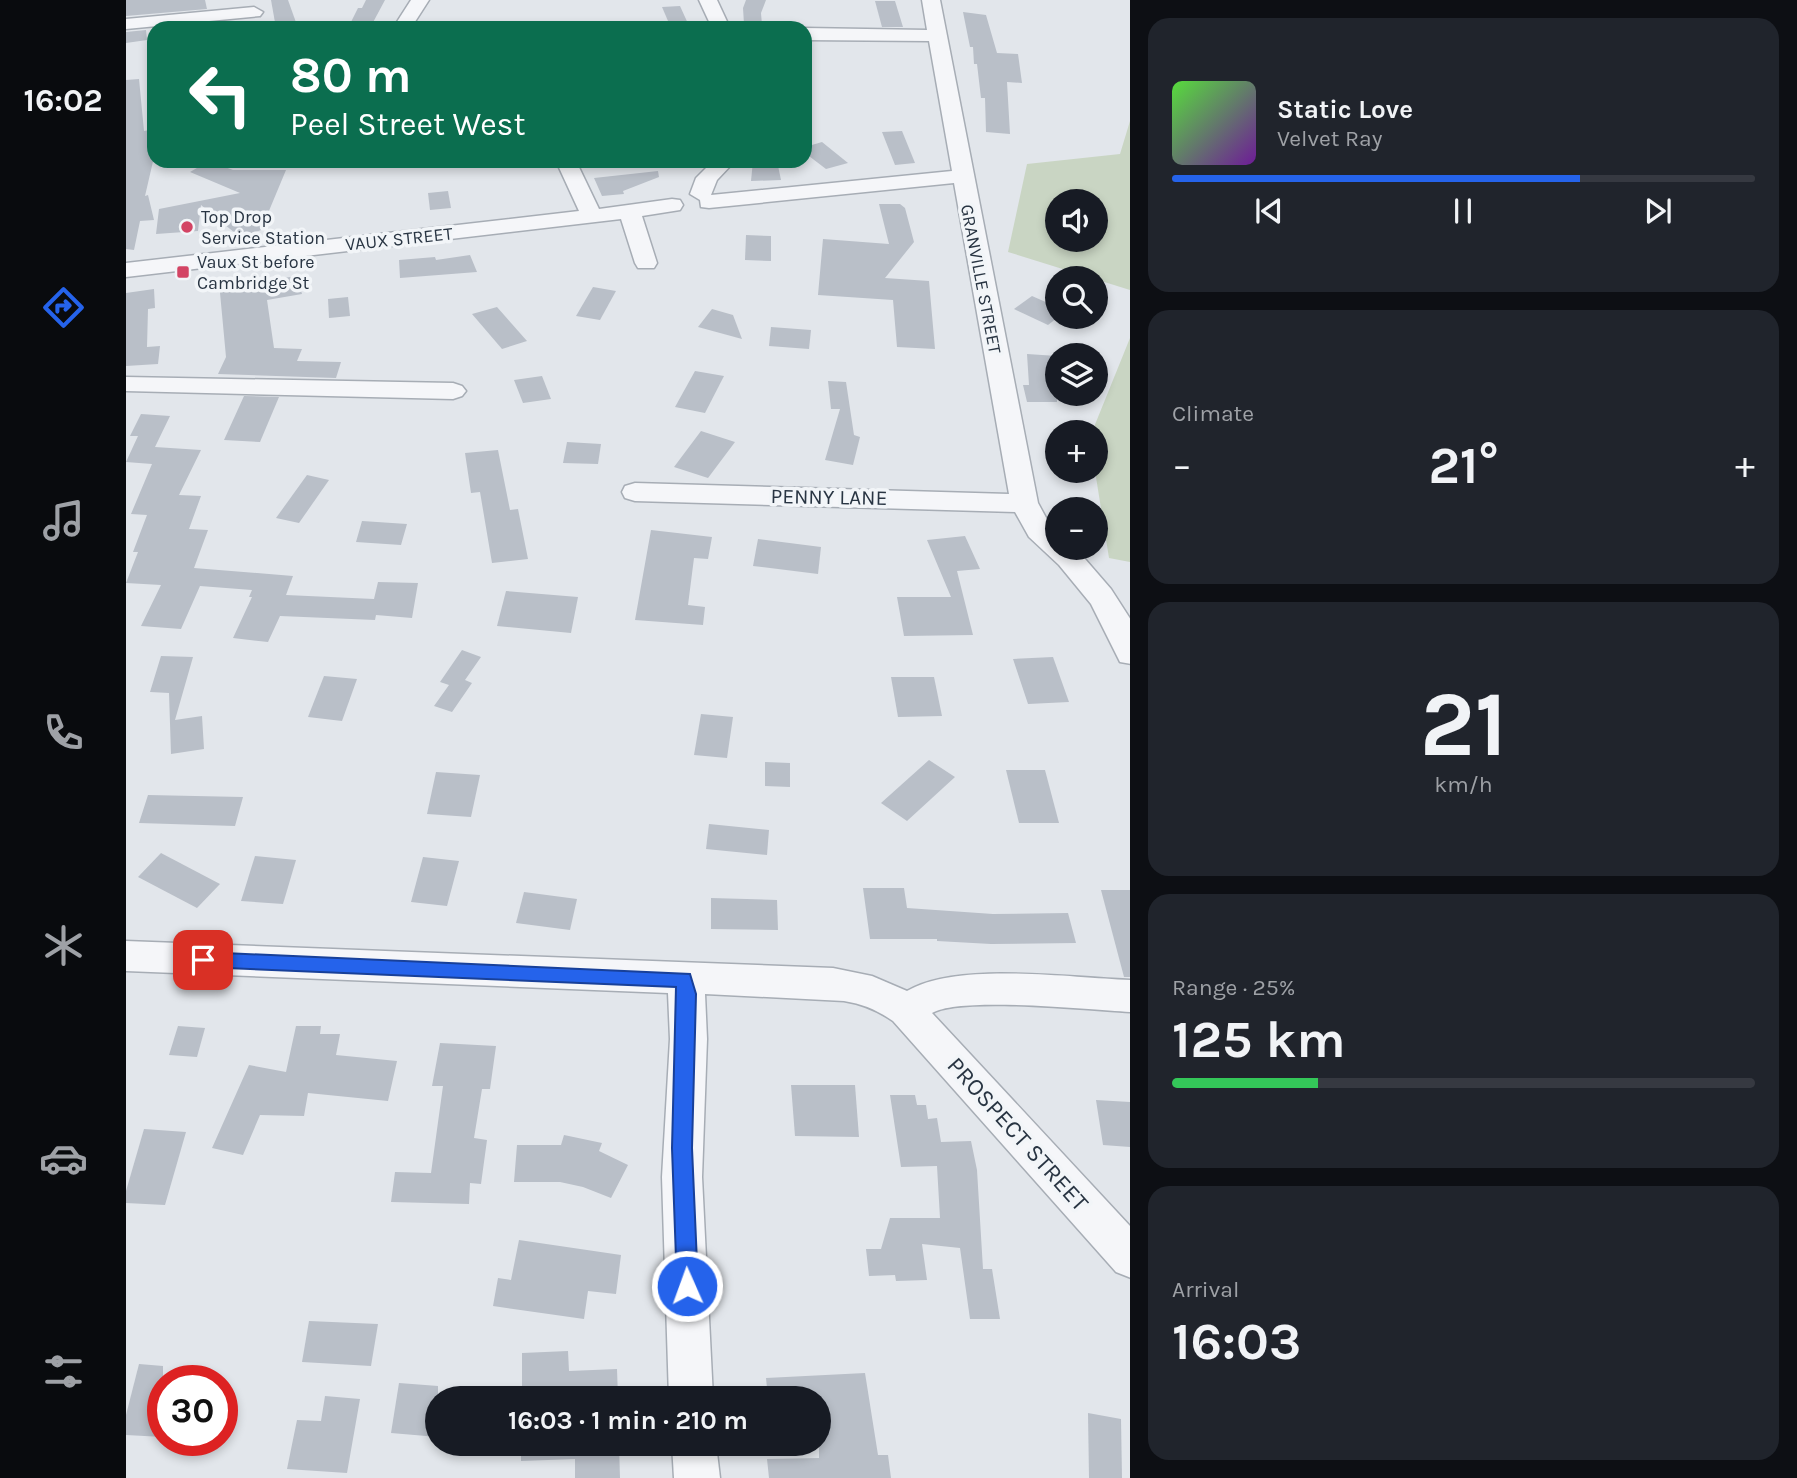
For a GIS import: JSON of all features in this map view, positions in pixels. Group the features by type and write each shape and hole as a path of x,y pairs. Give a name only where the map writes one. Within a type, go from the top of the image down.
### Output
{"street":[{"path":"406,21 420,0"},
{"path":"708,0 718,21"},
{"name":"GRANVILLE STREET","path":"931,0 1024,503 1045,535"},
{"path":"161,21 254,13"},
{"path":"126,24 147,22"},
{"path":"812,34 937,36"},
{"path":"569,168 592,217"},
{"path":"718,168 707,178 705,198 962,176"},
{"name":"VAUX STREET","path":"126,270 592,217 672,205 692,211 703,208 705,198"},
{"path":"631,212 646,263"},
{"path":"126,384 453,391"},
{"name":"PENNY LANE","path":"635,492 1024,503"},
{"name":"GRANVILLE STREET","path":"1072,560 1126,640 1130,654"},
{"name":"PROSPECT STREET","path":"126,956 846,985 878,993 906,1010 1130,1258"},
{"path":"684,979 687,1020 682,1148 691,1386"},
{"path":"906,1010 933,994 956,990 1130,996"},
{"path":"695,1456 697,1478"}],"green space":[{"path":"1130,121 1130,290 1108,283 1108,266 1053,266 1008,252 1027,164 1120,154"},
{"path":"1130,338 1130,562 1109,558 1108,497 1099,497 1097,483 1108,483 1108,420 1097,420 1103,406 1108,406 1108,392"}],"building":[{"path":"126,0 205,0 207,9 126,16"},
{"path":"271,0 288,0 296,21 275,21"},
{"path":"366,0 385,0 374,21 352,21 358,8 362,8"},
{"path":"746,0 766,0 761,13 762,21 744,21 743,8"},
{"path":"875,1 895,1 903,27 882,27"},
{"path":"680,6 687,21 668,21 662,7"},
{"path":"963,12 986,15 997,53 1018,54 1022,83 1007,82 1010,134 986,132 985,98 981,98 977,64 974,64 973,47 970,47"},
{"path":"146,30 147,40 126,43 126,32"},
{"path":"139,79 144,131 147,130 147,168 151,168 145,196 148,195 154,220 140,221 134,250 126,249 126,80"},
{"path":"902,131 915,163 895,165 882,132"},
{"path":"822,142 848,163 826,169 812,158 812,145"},
{"path":"197,168 286,170 261,230 241,238 201,205 198,231 156,234 159,209 240,193 190,172"},
{"path":"752,168 778,168 781,180 751,181"},
{"path":"658,171 659,177 623,191 624,194 602,196 594,178"},
{"path":"448,191 451,208 430,210 428,193"},
{"path":"879,204 900,204 905,208 914,242 885,278 929,281 935,349 897,347 893,300 818,295 823,239 889,244"},
{"path":"746,235 771,236 771,261 745,260"},
{"path":"470,255 477,272 400,278 399,260 435,257 436,260"},
{"path":"297,276 302,294 267,300 274,348 302,349 297,361 341,362 336,378 218,374 226,357 219,282 244,279 244,284"},
{"path":"593,287 616,291 600,320 576,316"},
{"path":"154,289 155,308 148,309 147,347 160,346 158,364 126,366 126,293"},
{"path":"1032,296 1045,302 1045,324 1014,309"},
{"path":"348,297 350,316 329,318 328,299"},
{"path":"497,307 527,341 502,349 472,314"},
{"path":"712,309 733,315 742,339 698,327"},
{"path":"771,327 811,330 809,349 769,346"},
{"path":"1027,354 1045,355 1045,402 1027,402 1023,385 1029,385"},
{"path":"695,371 724,376 705,413 675,407"},
{"path":"542,376 551,399 523,403 514,380"},
{"path":"828,381 846,382 854,435 860,437 853,465 825,460 840,409 831,409"},
{"path":"244,396 279,397 260,442 224,440"},
{"path":"141,414 170,416 155,447 201,450 179,495 201,496 189,529 208,530 194,568 293,576 286,595 374,599 378,582 418,583 412,618 376,615 375,620 280,616 268,642 233,638 252,597 249,597 252,590 200,586 181,629 141,626 161,585 126,583 138,552 133,552 147,515 131,514 152,464 126,462 138,436 130,436"},
{"path":"701,431 735,442 708,478 674,467"},
{"path":"567,442 601,444 598,464 563,463"},
{"path":"498,450 510,510 518,509 528,559 492,563 480,492 471,493 465,453"},
{"path":"307,475 329,480 299,523 276,518"},
{"path":"362,521 407,524 401,545 356,542"},
{"path":"651,530 712,537 708,559 694,558 688,605 705,607 703,625 635,620"},
{"path":"965,536 980,569 957,571 973,635 904,636 897,597 951,597 927,540"},
{"path":"758,539 821,547 818,574 753,566"},
{"path":"506,591 578,597 571,633 497,626"},
{"path":"462,650 481,657 465,680 472,683 452,712 434,706 449,685 440,682"},
{"path":"161,656 193,657 175,720 202,716 204,749 171,754 169,693 150,692"},
{"path":"1053,657 1069,702 1028,704 1013,659"},
{"path":"324,676 357,679 342,721 308,717"},
{"path":"891,677 934,677 942,716 898,717"},
{"path":"701,714 733,717 727,758 694,755"},
{"path":"929,760 955,777 907,821 881,803"},
{"path":"765,762 790,763 790,787 765,786"},
{"path":"1006,770 1045,770 1059,823 1019,823"},
{"path":"436,772 480,775 471,817 427,814"},
{"path":"148,795 243,797 235,826 139,823"},
{"path":"709,824 769,830 767,855 706,849"},
{"path":"161,853 220,884 197,908 138,877"},
{"path":"255,856 296,860 283,904 241,901"},
{"path":"423,857 459,861 447,906 411,902"},
{"path":"863,888 904,888 907,908 993,914 1068,913 1076,943 991,944 937,939 870,939"},
{"path":"1101,890 1130,890 1130,977 1124,977"},
{"path":"524,892 577,899 570,930 516,923"},
{"path":"711,898 777,900 778,930 711,929"},
{"path":"178,1026 205,1028 197,1057 169,1055"},
{"path":"296,1026 321,1026 320,1034 340,1034 336,1055 397,1061 388,1101 308,1093 304,1116 260,1115 243,1155 212,1148 249,1065 286,1072"},
{"path":"440,1043 496,1046 490,1089 482,1089 474,1138 487,1140 481,1184 470,1183 469,1204 391,1202 395,1172 431,1173 443,1086 432,1086"},
{"path":"791,1085 855,1085 859,1137 795,1136"},
{"path":"890,1095 915,1095 917,1105 926,1105 928,1119 937,1118 941,1142 971,1141 977,1170 983,1269 992,1269 1000,1319 970,1319 960,1248 922,1244 927,1280 896,1281 895,1275 869,1276 866,1249 881,1249 890,1218 940,1218 937,1166 901,1167"},
{"path":"1096,1100 1130,1102 1130,1147 1103,1145"},
{"path":"144,1129 186,1132 165,1205 126,1203 126,1191"},
{"path":"564,1135 602,1143 599,1151 628,1165 611,1198 583,1187 560,1182 514,1182 517,1145 561,1145"},
{"path":"519,1240 621,1255 616,1294 588,1291 584,1319 493,1306 498,1278 511,1280"},
{"path":"309,1321 378,1324 371,1366 302,1362"},
{"path":"568,1351 569,1371 617,1369 618,1386 522,1386 522,1353"},
{"path":"139,1364 151,1365 147,1365 147,1436 126,1435 126,1415"},
{"path":"865,1373 878,1455 888,1455 891,1478 769,1478 767,1459 831,1456 831,1386 767,1386 766,1378"},
{"path":"399,1383 438,1386 425,1386 425,1436 391,1433"},
{"path":"325,1396 360,1399 347,1473 287,1469 297,1420 321,1421"},
{"path":"1088,1413 1121,1419 1122,1478 1089,1478"},
{"path":"521,1456 619,1456 620,1478 575,1478 575,1459 521,1461"}],"place":[{"name":"Top Drop Service Station","path":"187,227"},
{"name":"Vaux St before Cambridge St","path":"183,272"}],"route":[{"path":"203,960 684,979 687,1020 682,1148 687,1286"}]}
